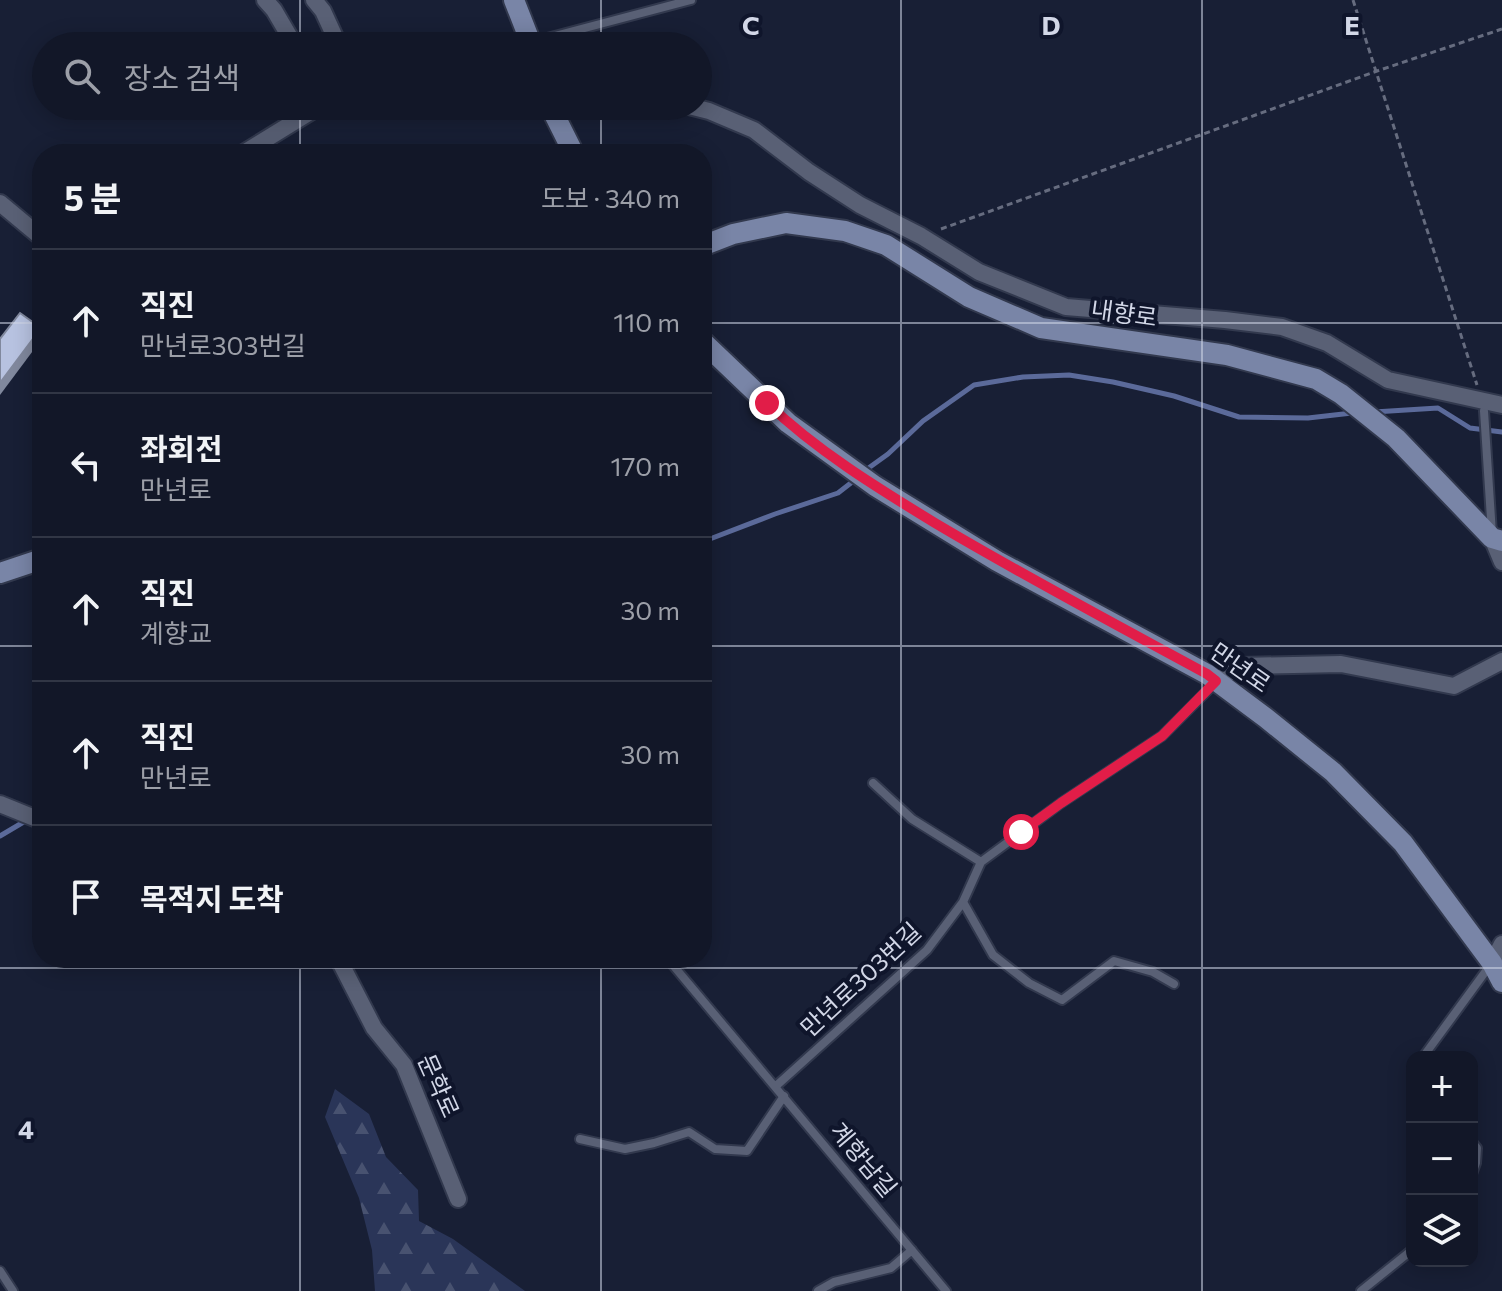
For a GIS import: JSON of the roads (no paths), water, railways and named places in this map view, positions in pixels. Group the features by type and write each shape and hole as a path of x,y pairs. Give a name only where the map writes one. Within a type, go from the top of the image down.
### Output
{"main road":[{"path":"514,0 526,32"},
{"path":"557,120 569,144"},
{"name":"내향로","path":"712,242 733,234 786,223 845,231 886,245 969,297 1041,328 1227,355 1316,379 1341,394 1396,438 1497,539"},
{"name":"만년로","path":"712,351 788,423 875,486 997,561 1207,674 1333,772 1403,843 1492,963 1502,982"},
{"path":"0,573 32,562"}],"street":[{"path":"265,0 287,32"},
{"path":"314,0 333,32"},
{"path":"712,112 754,130 847,197 921,236 979,272 1066,307 1282,327 1327,343 1388,380 1483,406 1502,405"},
{"path":"258,144 297,120"},
{"path":"0,203 32,230"},
{"path":"1497,539 1502,562"},
{"path":"1216,681 1240,666 1341,664 1454,686 1502,661"},
{"path":"6,806 32,817"},
{"path":"1492,963 1502,944"},
{"name":"문학로","path":"343,968 374,1028 404,1065 458,1199"}],"lane":[{"path":"575,32 691,0"},
{"path":"1483,406 1497,539"},
{"name":"만년로303번길","path":"776,1086 927,950 963,902 981,862 1061,803 1162,736 1216,681"},
{"path":"873,783 912,819 981,862"},
{"path":"963,902 993,955 1029,983 1062,1000 1114,961 1153,972 1174,984"},
{"path":"1427,1051 1492,963"},
{"name":"계향남길","path":"676,968 946,1291"},
{"path":"580,1139 625,1149 689,1132 715,1149 747,1151 784,1096"},
{"path":"818,1291 834,1282 891,1268 912,1250"},
{"path":"1361,1291 1406,1255"},
{"path":"0,1271 13,1291"}],"waterway":[{"path":"863,472 888,454 923,421 974,385 1023,377 1069,375 1113,382 1174,396 1239,417 1308,418 1352,413"},
{"path":"1374,412 1438,408 1470,428 1502,432"},
{"path":"712,538 838,493 856,479"},
{"path":"0,836 27,820"}]}
